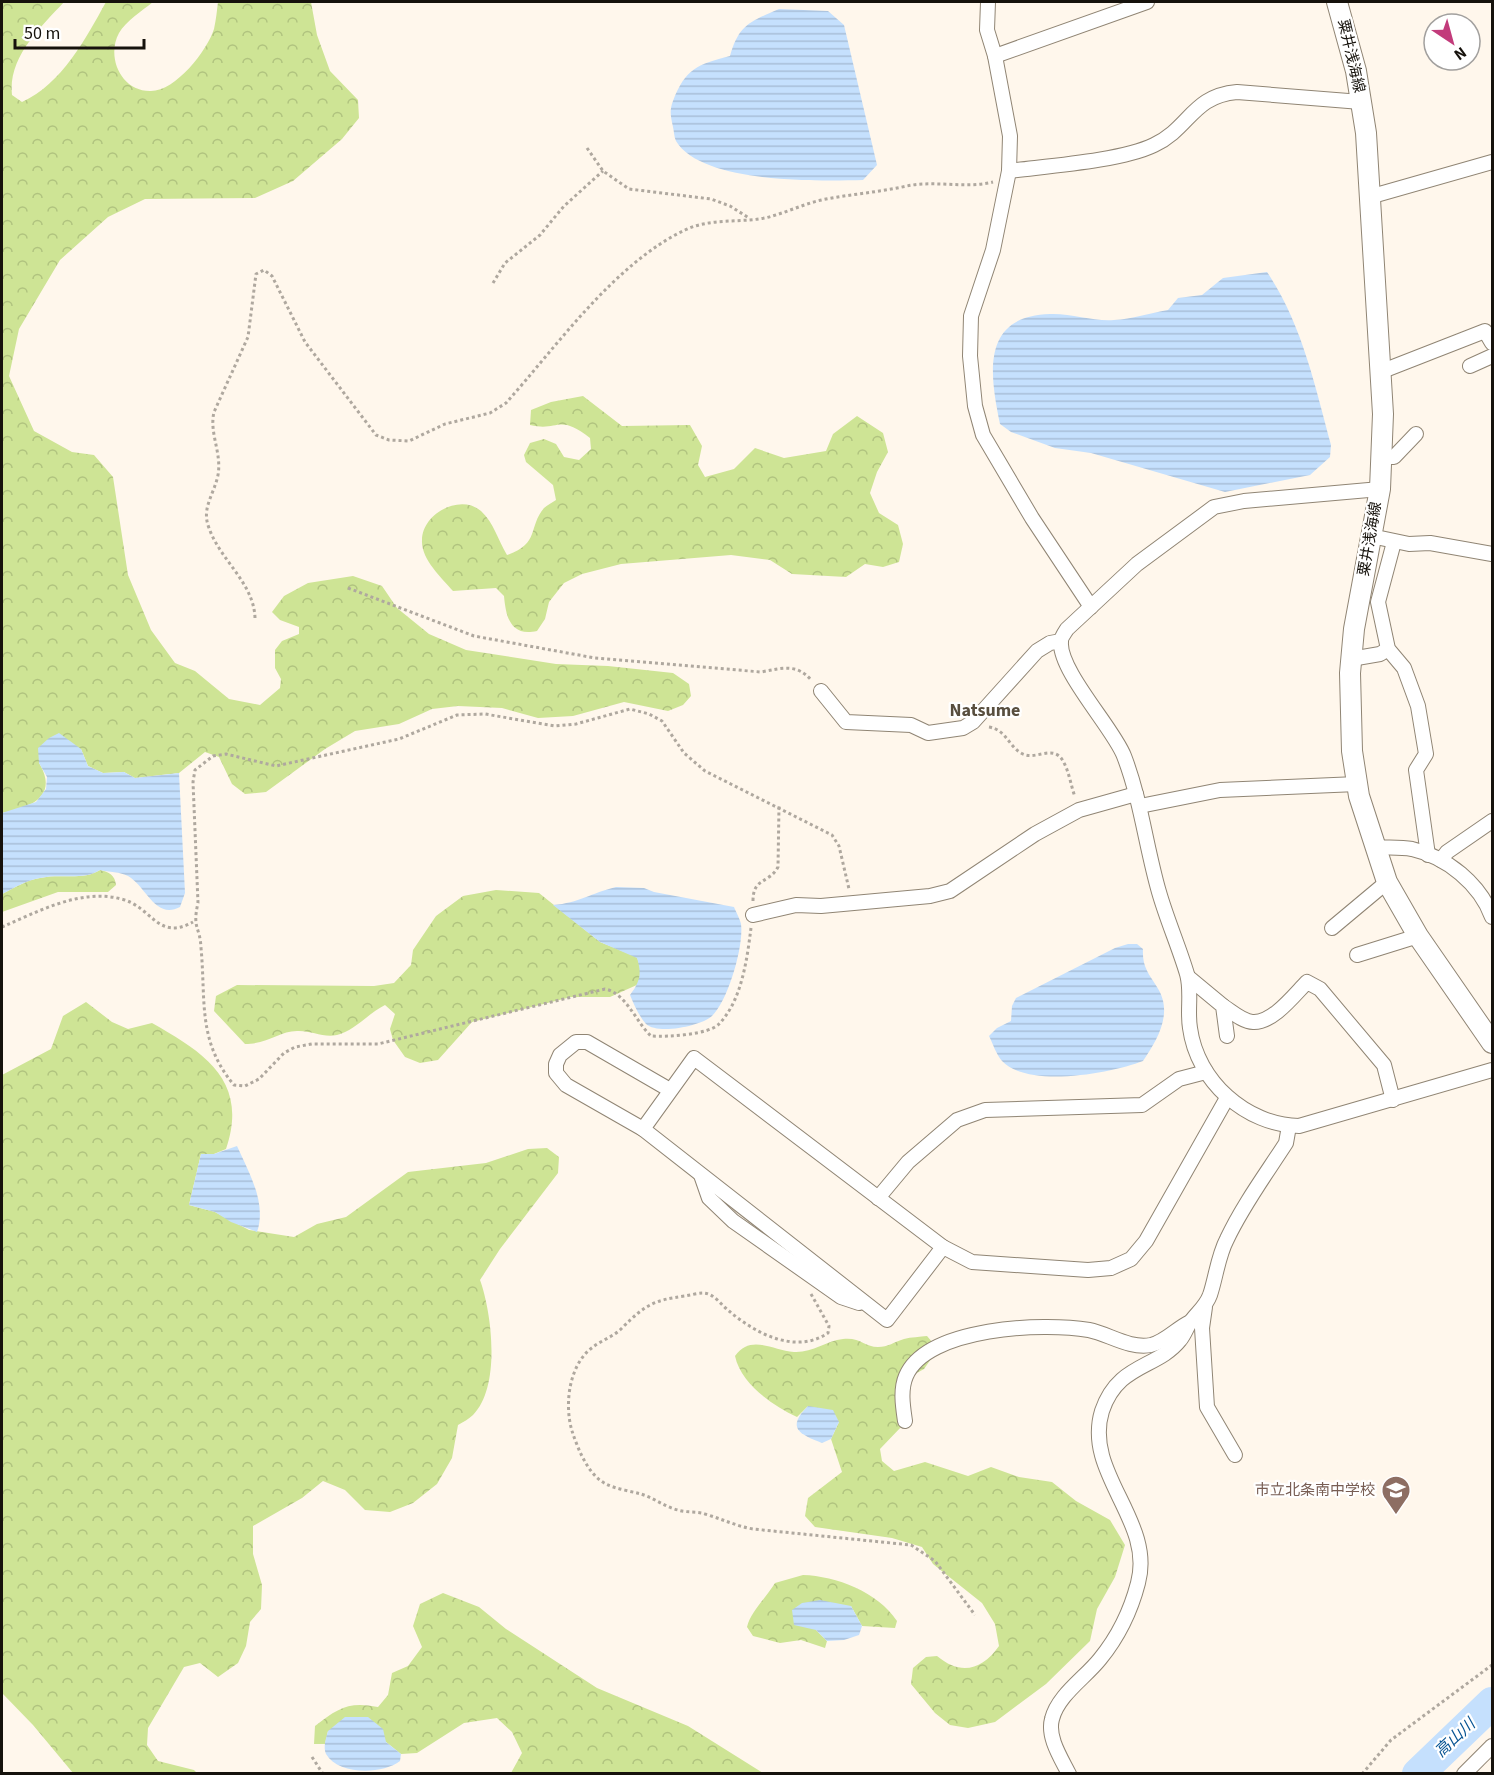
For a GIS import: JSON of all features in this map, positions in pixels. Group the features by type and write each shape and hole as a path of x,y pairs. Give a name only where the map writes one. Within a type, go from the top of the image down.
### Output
{"main road":[{"name":"粟井浅海線","path":"1336,2 1356,71 1366,133 1380,372 1382,457 1380,489 1351,659 1349,711 1357,784 1374,847 1387,882 1418,936 1492,1043"}],"street":[{"path":"988,2 987,30 995,56 1010,136 1009,174 993,250 971,316 970,356 975,406 983,435 1032,518 1091,606"},
{"path":"995,56 1147,2"},
{"path":"1009,174 1130,153 1155,145 1204,102 1218,93 1237,92 1361,102"},
{"path":"1369,197 1492,162"},
{"path":"1380,372 1485,331 1492,343"},
{"path":"1470,366 1492,356"},
{"path":"1382,457 1394,457 1416,434"},
{"path":"1380,489 1244,501 1214,507 1137,564 1067,629 1061,641 1064,657 1090,705 1123,753 1138,800 1159,891 1188,977 1190,1029 1206,1072 1227,1098 1255,1116 1279,1126 1289,1126 1322,1121 1492,1070"},
{"path":"1371,536 1394,542 1430,543 1492,554"},
{"path":"1394,542 1378,603 1388,649 1404,668 1418,706 1426,754 1416,770 1435,857"},
{"path":"821,691 846,722 911,725 928,733 963,728 973,722 1037,651 1050,643 1061,641"},
{"path":"1351,659 1380,654 1388,649"},
{"path":"753,915 796,905 930,896 950,891 1035,834 1079,810 1220,790 1357,784"},
{"path":"1435,857 1447,852 1492,821"},
{"path":"1374,847 1412,849 1435,857 1474,884 1492,917"},
{"path":"1332,928 1387,882"},
{"path":"1357,955 1418,936"},
{"path":"1188,977 1223,1006 1251,1022 1260,1021 1281,1008 1307,982 1332,1001 1384,1065 1393,1100"},
{"path":"1223,1006 1227,1036"},
{"path":"670,1090 587,1042 576,1042 560,1055 556,1064 556,1073 566,1085 643,1129 887,1320 944,1247"},
{"path":"643,1129 694,1058 944,1247 972,1263 1088,1270 1111,1268 1131,1259 1146,1241 1227,1098"},
{"path":"878,1198 908,1162 957,1120 985,1110 1142,1105 1179,1079 1206,1072"},
{"path":"1235,1455 1207,1407 1202,1328 1205,1307 1225,1241 1286,1143 1289,1126"},
{"path":"1069,1773 1057,1750 1052,1733 1052,1719 1060,1703 1101,1658 1130,1611 1142,1567 1129,1514 1102,1461 1099,1425 1103,1409 1113,1389 1130,1371 1160,1356 1178,1342 1190,1322 1205,1307"},
{"path":"905,1421 902,1399 906,1376 921,1358 942,1345 967,1336 1014,1327 1056,1327 1091,1330 1131,1344 1150,1345 1190,1322"},
{"path":"1464,1773 1492,1746"}],"path":[{"path":"587,148 603,171 629,189 711,199 730,206 751,219"},
{"path":"493,283 505,263 540,235 564,206 603,171"},
{"path":"255,618 252,597 208,528 205,512 218,476 218,450 211,425 214,412 248,337 256,274 264,270 272,276 305,342 376,435 389,440 409,441 445,424 490,413 506,403 624,272 675,235 703,222 764,218 825,199 889,192 918,184 968,186 1009,174"},
{"path":"348,588 474,636 618,660 761,672 786,667 799,669 821,691"},
{"path":"779,806 778,867 774,874 758,883 753,891 753,915 746,963 732,1006 718,1025 704,1031 651,1036 621,996 614,991 605,990 378,1044 312,1044 294,1047 284,1053 259,1079 245,1086 234,1085 215,1058 208,1041 201,944 193,922 198,903 193,782 195,770 213,756 226,754 276,766 399,739 457,715 485,714 555,726 576,724 630,709 663,721 684,753 705,771 779,806 832,835 839,846 852,903"},
{"path":"983,726 1003,733 1018,752 1027,756 1052,752 1057,754 1063,761 1079,810"},
{"path":"2,927 48,907 88,897 122,899 165,928 181,929 193,922"},
{"path":"808,1290 829,1326 828,1333 818,1339 797,1343 771,1338 749,1328 714,1297 705,1293 664,1298 646,1306 630,1317 622,1328 581,1357 575,1369 569,1401 571,1425 576,1444 586,1463 605,1484 643,1495 679,1511 705,1514 730,1524 753,1529 911,1545 935,1562 975,1615"},
{"path":"1362,1773 1391,1740 1492,1665"},
{"path":"312,1757 323,1773"}],"green space":[{"path":"2,2 64,2 36,33 20,56 12,81 12,95 22,102 49,84 72,59 106,2 153,2 122,29 115,42 114,52 115,62 124,79 131,85 150,91 160,90 170,85 197,59 214,29 218,2 311,2 317,35 330,71 358,100 359,118 342,139 293,181 255,198 145,199 108,217 60,260 19,329 9,376 34,431 72,452 94,455 113,477 128,575 151,630 175,663 195,671 229,699 260,705 280,688 281,679 275,668 275,650 282,641 299,634 299,627 280,620 272,612 284,596 308,583 353,576 382,586 397,608 429,634 466,650 556,664 608,666 673,673 689,684 691,696 683,705 668,711 624,702 573,716 538,718 502,708 458,706 432,709 399,724 355,731 325,749 266,792 245,794 232,784 219,757 205,752 179,773 135,778 124,772 103,773 88,766 81,749 39,763 46,784 44,792 32,804 2,813"},
{"path":"583,396 622,426 690,425 702,446 698,465 705,477 734,469 755,448 784,458 826,451 833,434 857,416 883,433 888,452 877,472 870,493 879,513 898,525 903,544 899,562 883,567 865,564 846,577 792,574 770,560 731,555 621,564 582,574 564,583 549,602 545,619 537,631 521,631 508,618 504,596 496,588 453,591 428,561 422,540 424,531 428,522 435,515 453,505 463,504 481,511 493,526 507,555 524,546 532,534 539,515 544,508 556,500 553,485 526,462 524,455 530,443 544,439 556,444 564,457 579,460 591,449 590,438 571,426 530,425 531,410 551,402"},
{"path":"100,870 111,874 114,879 116,885 108,892 58,892 2,912 2,894 25,882 48,877 86,875"},
{"path":"496,890 539,893 600,942 637,957 641,970 639,984 610,997 571,997 472,1022 438,1060 420,1063 405,1057 393,1040 390,1029 395,1014 385,1005 349,1030 337,1035 327,1036 292,1031 261,1042 245,1044 214,1011 216,996 237,985 374,986 394,983 411,965 413,950 436,916 463,896"},
{"path":"86,1002 112,1022 128,1029 152,1023 189,1046 218,1072 227,1087 232,1105 232,1125 226,1149 214,1154 201,1154 189,1205 215,1212 249,1230 294,1237 317,1224 346,1217 408,1172 486,1163 528,1149 547,1148 559,1157 558,1173 500,1249 480,1280 488,1311 492,1349 488,1387 482,1403 473,1415 458,1425 452,1458 437,1484 413,1503 390,1512 365,1510 345,1490 323,1481 302,1498 253,1526 253,1554 262,1585 261,1609 250,1622 246,1646 238,1663 218,1677 200,1663 184,1667 148,1728 147,1745 158,1761 194,1770 197,1773 73,1773 33,1725 2,1693 2,1075 51,1049 63,1016"},
{"path":"927,1336 938,1349 924,1369 906,1379 902,1426 880,1449 882,1461 894,1471 925,1462 968,1476 991,1467 1019,1477 1052,1482 1076,1501 1110,1520 1125,1545 1115,1577 1097,1609 1090,1641 1046,1684 995,1722 968,1728 950,1725 935,1713 911,1684 913,1668 926,1657 937,1656 954,1666 971,1668 992,1654 999,1646 995,1624 982,1603 933,1564 922,1547 892,1538 815,1527 805,1516 808,1498 842,1472 831,1439 839,1422 808,1406 797,1417 768,1400 744,1376 735,1356 741,1349 755,1345 801,1352 843,1339 854,1339 878,1347 907,1338"},
{"path":"803,1575 842,1582 868,1594 889,1611 897,1621 895,1628 862,1626 851,1606 816,1630 827,1641 825,1648 801,1640 780,1643 753,1636 747,1627 749,1621 775,1583"},
{"path":"443,1593 479,1607 506,1629 597,1688 688,1726 763,1773 511,1773 522,1753 512,1732 497,1718 464,1723 417,1753 401,1754 386,1742 328,1731 325,1744 314,1744 315,1726 337,1710 359,1705 378,1707 388,1695 392,1673 408,1666 422,1647 413,1626 420,1604"}],"water":[{"path":"779,9 828,11 844,25 877,165 863,180 791,179 735,172 710,165 690,155 676,141 671,108 682,82 701,65 730,56 737,37 747,26 760,17"},
{"path":"1267,272 1290,313 1298,334 1313,378 1331,445 1330,457 1310,475 1225,492 1091,453 1055,448 1011,432 1000,424 993,368 995,351 1001,337 1011,325 1027,317 1050,314 1107,320 1168,310 1178,298 1202,295 1223,278"},
{"path":"59,733 81,749 88,766 103,773 124,772 135,778 179,773 185,893 180,907 171,910 157,906 128,876 100,870 79,876 35,879 2,894 2,813 36,802 46,789 47,777 39,763 38,748"},
{"path":"616,887 644,888 654,892 734,907 741,924 740,946 729,986 712,1016 699,1023 679,1028 660,1029 646,1024 630,995 639,978 637,958 600,942 553,905"},
{"path":"1137,944 1143,949 1145,965 1162,997 1164,1007 1162,1026 1143,1061 1092,1074 1050,1076 1014,1070 1002,1061 989,1036 997,1028 1011,1021 1012,1006 1016,998 1115,948"},
{"path":"237,1146 258,1199 260,1221 257,1232 231,1222 215,1212 189,1205 201,1154 214,1154"},
{"path":"808,1406 833,1410 839,1422 831,1439 822,1443 807,1437 798,1429 798,1420"},
{"path":"820,1600 851,1606 862,1626 859,1635 844,1640 827,1641 816,1630 794,1625 792,1610 802,1603"},
{"path":"345,1717 368,1717 383,1729 386,1742 401,1754 400,1761 383,1769 361,1771 340,1766 332,1761 326,1754 325,1748 328,1731"}],"waterway":[{"name":"高山川","path":"1418,1774 1492,1703"}],"place":[{"name":"市立北条南中学校","path":"1396,1516"}],"district":[{"name":"Natsume","path":"985,710"}]}
